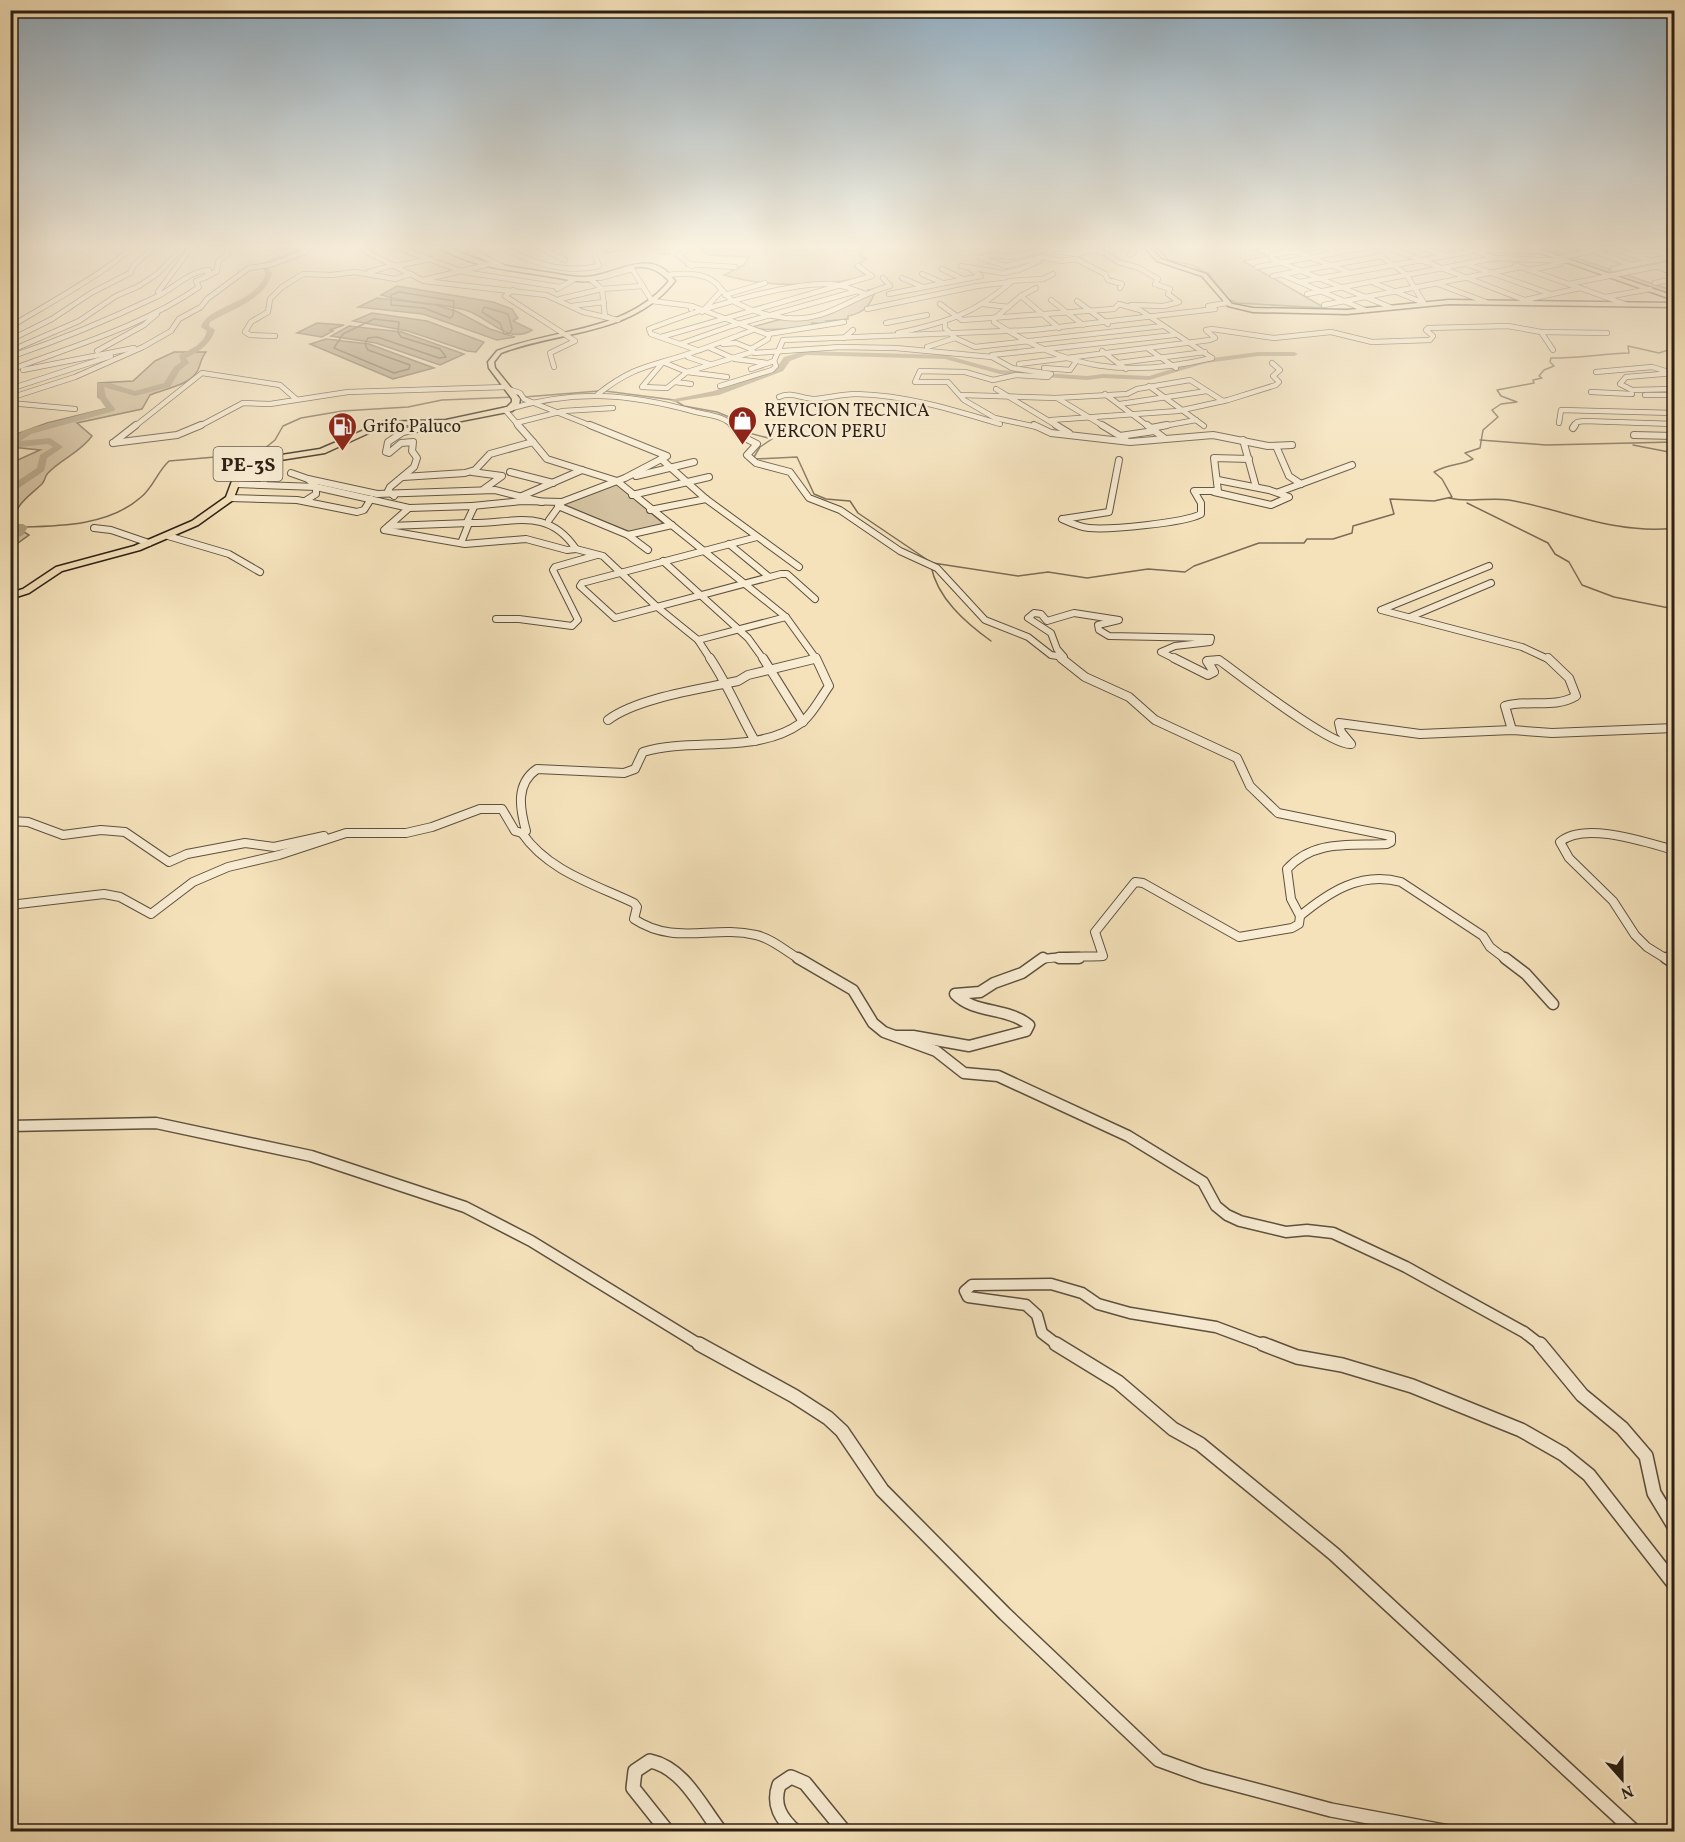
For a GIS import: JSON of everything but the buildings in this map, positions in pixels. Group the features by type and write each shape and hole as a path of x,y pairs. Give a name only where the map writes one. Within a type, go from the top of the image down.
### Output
{"highway":[{"path":"505,410 516,403 517,395 492,368 490,362 495,355 512,347 577,331"},
{"name":"PE-3S","path":"10,596 26,591 59,569 149,543 211,514 230,498 243,469 260,459 322,451 366,429 382,424 442,422 505,410"}],"street":[{"path":"10,340 28,331"},
{"path":"10,351 56,331"},
{"path":"10,357 80,331"},
{"path":"10,372 115,331"},
{"path":"85,357 133,331"},
{"path":"10,400 75,377 143,347 171,331"},
{"path":"246,331 250,335 275,336"},
{"path":"554,367 550,353 575,341 561,331"},
{"path":"650,331 651,334 697,350"},
{"path":"660,337 679,331"},
{"path":"679,344 718,331"},
{"path":"598,393 613,382 648,364 751,331"},
{"path":"757,331 768,334 787,331"},
{"path":"844,338 852,331"},
{"path":"890,337 912,331"},
{"path":"948,331 953,336 994,357 1014,372"},
{"path":"975,331 998,344"},
{"path":"764,341 953,336 1021,331"},
{"path":"1065,331 1104,352 1126,369"},
{"path":"975,347 1121,331 1176,368"},
{"path":"1007,332 1036,350 1075,363 1153,371 1176,368 1212,358 1192,343 1169,331"},
{"path":"1019,364 1214,339 1207,331"},
{"path":"1227,331 1279,338 1331,332 1377,342 1430,340 1433,336 1428,331"},
{"path":"1535,331 1607,333"},
{"path":"1541,332 1553,350"},
{"path":"663,362 642,387 667,388 687,372 752,350 770,337 768,334"},
{"path":"994,357 1036,350 1174,335"},
{"path":"902,336 927,347 957,349"},
{"path":"927,347 953,336"},
{"path":"751,369 772,362 783,340"},
{"path":"613,382 663,362 688,357 732,342 752,350 779,351 882,347 994,357 1019,364 1064,370 1072,369 1075,363"},
{"path":"10,372 143,347"},
{"path":"710,348 732,357 772,362"},
{"path":"10,389 131,349"},
{"path":"1118,363 1205,352"},
{"path":"688,357 709,364"},
{"path":"663,362 687,372 727,377"},
{"path":"720,386 775,368 772,362"},
{"path":"1051,420 1135,416 1222,401 1275,386 1279,382 1273,376 1280,370 1272,363"},
{"path":"1596,372 1652,367 1674,373"},
{"path":"1010,425 964,400 953,384 943,380 930,380 921,384 915,382 921,371 929,369 965,372 993,380 1014,372 1052,375"},
{"path":"296,399 280,385 202,373 113,443 142,441 182,433 218,418 239,404 267,404 348,392 411,392 445,388 517,395 598,393 656,401 730,422 739,435 757,444 747,455 753,462 790,472 809,498 855,518 881,539 931,566 981,617 1028,637 1044,651 1061,658 1082,675 1129,698 1155,720 1237,758 1242,764 1245,778 1263,801 1278,813 1391,836 1391,842 1386,844 1328,846 1296,856 1287,869 1291,899 1299,916 1299,924 1292,928 1239,937 1227,932 1196,911 1143,883 1135,882 1095,932 1103,956 1070,959 1045,957 1022,973 994,983 980,992 955,994 959,999 977,1006 1005,1010 1016,1015 1029,1025 1026,1031 969,1046 913,1036 892,1037"},
{"path":"1674,373 1639,375 1624,378 1621,382 1622,387 1632,390 1674,389"},
{"path":"1639,375 1660,389"},
{"path":"960,394 967,397 1056,398 1129,393 1149,386 1190,380 1222,401"},
{"path":"675,382 691,384"},
{"path":"1149,386 1204,426"},
{"path":"996,390 1051,420 1069,434"},
{"path":"1120,404 1207,391"},
{"path":"1591,392 1674,396"},
{"path":"778,397 785,394 813,399 855,394 895,398 952,409 987,421 1130,442 1213,435 1276,446 1292,445"},
{"path":"1105,394 1164,438"},
{"path":"517,395 505,410 545,458 621,480 694,462"},
{"path":"517,395 667,456 621,480 560,504 549,520"},
{"path":"1056,398 1130,442"},
{"path":"10,400 75,409"},
{"path":"516,423 554,411 613,408"},
{"path":"1559,423 1561,410 1674,413"},
{"path":"1003,420 1029,423 1039,429"},
{"path":"1120,436 1196,420"},
{"path":"1573,428 1576,422 1584,421 1674,424"},
{"path":"390,495 388,491 390,487 417,462 412,451 415,445 411,442 401,443 392,453 387,453 388,441 406,430 436,426 442,422"},
{"path":"1634,435 1674,436"},
{"path":"1243,440 1256,487"},
{"path":"472,471 490,454 501,449 533,442"},
{"path":"1276,446 1289,476 1301,484"},
{"path":"1214,492 1218,491 1218,480 1214,458 1249,459"},
{"path":"662,459 706,499 799,567"},
{"path":"1119,459 1109,513 1062,519 1084,528 1108,530 1135,524 1172,523 1201,514 1201,503 1194,491 1214,492 1271,505 1289,499 1278,492 1218,480"},
{"path":"1278,492 1352,465"},
{"path":"483,490 520,466"},
{"path":"522,497 582,470"},
{"path":"403,477 458,475 472,471 502,476"},
{"path":"263,485 266,472"},
{"path":"510,472 553,483"},
{"path":"291,473 308,479 390,495 495,490 542,502 560,504 628,535 648,550"},
{"path":"632,495 709,477"},
{"path":"305,501 316,494 316,487 308,479"},
{"path":"522,833 526,831 518,805 524,781 537,769 566,767 622,773 635,769 643,752 654,748 755,741 781,735 803,722 829,686 827,678 786,617 706,550 650,510 632,495 621,480"},
{"path":"237,484 316,487 371,499 410,504 472,506 542,502"},
{"path":"425,494 410,504 384,530 460,543 489,544 526,539 567,550 576,549 601,555 656,606 698,639 727,683 737,709 755,741"},
{"path":"390,495 410,504"},
{"path":"230,498 305,501 357,513 364,510 371,499"},
{"path":"650,510 706,499"},
{"path":"460,543 469,523 467,522 474,507 472,506"},
{"path":"388,526 549,520 563,530 576,549"},
{"path":"628,535 672,525"},
{"path":"94,528 111,530 149,543"},
{"path":"168,536 251,563 260,572"},
{"path":"758,537 618,572 582,583 580,586 615,618 744,581 787,574 815,599"},
{"path":"729,544 768,576"},
{"path":"496,619 519,619 572,626 576,624 578,620 553,570 555,567 601,555"},
{"path":"663,561 738,630 772,670 803,722"},
{"path":"1489,566 1381,610 1539,652 1563,671 1576,696 1565,701 1514,702 1505,706 1512,730"},
{"path":"1410,617 1491,583"},
{"path":"1061,658 1064,655 1057,649 1055,639 1043,626 1030,621 1028,618 1030,614 1039,613 1043,619 1050,621 1060,615 1084,613 1119,620 1098,625 1099,630 1109,636 1211,638 1210,642 1175,646 1161,652 1208,675 1214,672 1207,661 1219,660 1306,723 1345,746 1351,744 1338,726 1342,723 1390,732 1420,734 1512,730 1552,733 1652,727 1674,728"},
{"path":"698,639 786,617"},
{"path":"608,720 616,714 666,697 814,659"},
{"path":"10,821 28,822 63,835 101,830 125,832 169,862 188,854 245,843 274,847 346,833 406,833 494,808 502,809 515,831 522,833 534,849 554,865 634,903 637,907 634,919 640,923 673,935 724,931 758,935 853,990 873,1023 892,1037 936,1051 964,1073 998,1076 1069,1111 1128,1136 1203,1182 1220,1211 1240,1221 1286,1232 1307,1230 1333,1233 1406,1267 1524,1332 1537,1341 1582,1395 1622,1428 1646,1456 1654,1493 1674,1526"},
{"path":"10,905 108,894 127,898 142,911 151,914 199,878 228,867 279,855 346,833"},
{"path":"1674,850 1602,834 1567,836 1560,842 1569,858 1614,901 1635,935 1647,948 1674,963"},
{"path":"1299,916 1328,893 1346,884 1396,880 1482,935 1490,947 1526,974 1553,1004"},
{"path":"10,1126 156,1123 311,1156 465,1207 531,1241 730,1363 828,1418 842,1431 882,1490 1013,1622 1159,1760 1203,1776 1331,1810 1449,1832"},
{"path":"1635,1832 1334,1554 1200,1444 1173,1428 1118,1382 1042,1333 1036,1315 1026,1305 968,1297 965,1291 972,1285 1051,1284 1082,1293 1098,1304 1130,1313 1216,1327 1297,1357 1342,1365 1412,1386 1521,1430 1563,1454 1589,1475 1674,1584"},
{"path":"668,1832 633,1788 635,1772 650,1761 666,1766 695,1797 721,1832"},
{"path":"796,1832 783,1820 776,1805 779,1785 791,1777 801,1779 845,1832"}],"shaded area":[{"path":"174,352 206,352 195,375 177,386 150,395 142,409 77,423 92,436 82,447 48,473 42,484 19,506 13,525 29,535 11,548 11,463 40,450 11,447 11,436 47,423 108,408 108,403 98,397 98,383 133,381 155,361"},
{"path":"615,482 664,524 630,532 562,504"}],"water":[{"path":"301,331 333,331 322,337 297,333"},
{"path":"340,331 402,332 464,354 440,365 376,343 331,336"},
{"path":"408,331 454,331 484,342 476,352 467,351"},
{"path":"471,331 496,331 515,337 497,340"},
{"path":"504,331 530,331 524,334"},
{"path":"326,339 369,344 434,368 393,379 310,344"}],"waterway":[{"path":"10,444 28,432 111,409 102,397 100,385 110,385 135,394 167,385 177,369 185,363 182,357 200,347 207,340 211,331"},
{"path":"1481,440 1483,430 1498,417 1492,410 1501,404 1517,402 1501,396 1497,390 1534,383 1533,380 1542,378 1539,376 1544,370 1554,366 1550,362 1551,358 1629,353 1628,346 1659,353 1674,348"},
{"path":"674,400 716,393 780,369 787,359 805,353 945,357 1000,372 1087,378 1103,376 1149,378 1205,361 1258,354 1294,354"},
{"path":"524,397 599,391"},
{"path":"605,391 674,400 684,406 717,412 734,419 749,433 772,439 760,447 754,457 756,459 797,457 814,494 826,499 850,501 858,513 929,561"},
{"path":"23,527 69,525 114,514 128,507 144,494 169,461 250,454 264,449 275,440 283,426 301,418 342,411 408,407 442,400 513,397"},
{"path":"933,563 1018,576 1048,572 1087,578 1148,569 1185,572 1194,566 1259,543 1304,543 1307,539 1333,539 1352,533 1353,526 1394,514 1390,499 1434,501 1452,497 1442,479 1434,472 1473,459 1465,453 1480,448 1481,440"},
{"path":"1481,440 1546,445 1674,442"},
{"path":"10,445 50,441 59,447 43,457 41,469 10,491"},
{"path":"1633,445 1674,453"},
{"path":"1449,498 1509,500 1611,525 1632,528 1674,528"},
{"path":"1467,503 1548,543 1555,554 1569,562 1582,585 1614,597 1674,609"},
{"path":"10,527 23,527 20,533 10,538"},
{"path":"931,566 934,578 946,599 963,618 991,641"}],"place":[{"name":"REVICION TECNICA VERCON PERU","path":"743,446"},
{"name":"Grifo Paluco","path":"342,452"}]}
